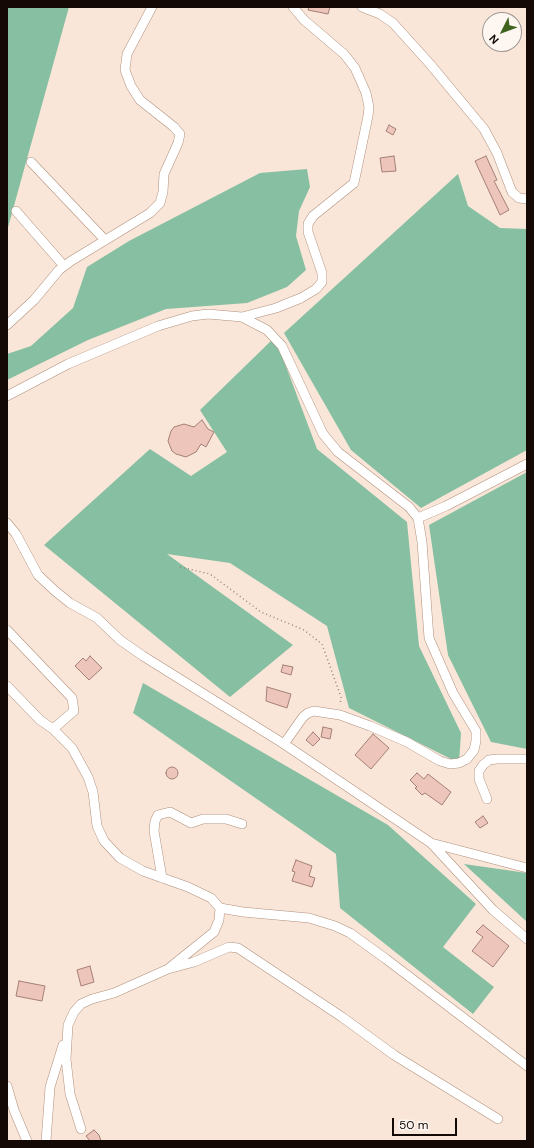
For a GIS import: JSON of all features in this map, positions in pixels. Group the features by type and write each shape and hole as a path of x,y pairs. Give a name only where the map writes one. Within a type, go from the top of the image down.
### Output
{"street":[{"path":"7,325 34,300 64,266 157,207 162,199 164,174 180,139 180,134 174,126 140,100 127,77 125,70 127,54 152,7"},
{"path":"7,396 68,364 169,322 208,314 242,317 276,308 301,298 316,289 322,282 322,273 308,232 308,224 312,216 354,183 369,107 366,93 354,68 344,54 304,20 293,7"},
{"path":"362,7 380,14 393,23 430,64 488,136 512,192 519,198 527,199"},
{"path":"31,162 105,240"},
{"path":"16,211 64,266"},
{"path":"242,317 267,330 282,346 289,357 320,427 338,452 409,507 418,518 421,530 429,638 452,693 476,731 474,750 467,759 459,763 450,764 440,761 383,731 340,715 320,711 308,713 284,744"},
{"path":"418,518 446,506 527,464"},
{"path":"7,523 16,534 38,575 55,591 70,603 97,618 120,640 143,656 284,744 431,843 488,905 527,939"},
{"path":"7,630 72,698 74,711 53,729"},
{"path":"7,686 40,720 53,729 72,748 88,777 93,792 97,826 104,840 120,858 142,871 188,887 211,898 220,908 243,912 309,918 335,926 350,933 527,1066"},
{"path":"487,799 479,779 479,771 483,765 489,760 527,759"},
{"path":"162,878 154,831 155,821 158,815 170,812 190,823 203,819 226,819 242,824"},
{"path":"431,843 527,868"},
{"path":"168,969 214,932 219,920 220,908"},
{"path":"46,1141 50,1087 68,1025 74,1012 81,1004 92,999 114,993 168,969 194,962 229,948 238,948 342,1017 394,1055 498,1119"},
{"path":"68,1025 66,1059 67,1077 70,1094 81,1129"},
{"path":"7,1086 14,1110 27,1141"}],"path":[{"path":"180,567 210,574 261,612 304,630 322,644 341,697 340,715"}],"green space":[{"path":"7,7 69,7 7,231"},
{"path":"307,169 310,187 299,211 296,236 306,270 287,287 247,303 166,309 88,340 7,380 7,354 31,346 73,308 87,267 129,241 260,173"},
{"path":"458,174 468,206 500,228 527,229 527,450 421,508 351,450 284,333"},
{"path":"275,337 317,449 407,522 419,646 461,733 459,763 349,708 327,626 230,563 167,554 293,645 230,697 44,545 150,449 191,476 227,452 200,410"},
{"path":"527,472 527,749 491,742 448,655 429,525"},
{"path":"143,683 388,825 476,904 443,947 494,987 473,1014 340,908 336,854 133,713"},
{"path":"464,864 527,873 527,922"}],"building":[{"path":"309,7 330,7 328,14 308,10"},
{"path":"389,125 396,129 393,135 386,131"},
{"path":"394,156 396,171 382,172 380,158"},
{"path":"486,156 497,180 494,181 509,210 500,215 475,161"},
{"path":"202,420 208,429 214,432 206,447 201,444 196,452 186,457 172,451 168,441 174,427 184,424 194,427"},
{"path":"90,656 102,668 89,680 75,666 83,658 86,661"},
{"path":"283,665 293,667 291,675 281,672"},
{"path":"267,687 291,694 287,708 266,701"},
{"path":"323,727 332,729 330,739 321,737"},
{"path":"313,732 320,739 313,746 306,740"},
{"path":"373,734 389,748 371,769 355,755"},
{"path":"170,767 174,767 178,773 174,779 170,779 166,775 166,771"},
{"path":"417,773 424,779 428,774 451,792 442,805 425,793 422,795 415,788 417,787 410,780"},
{"path":"483,816 488,823 480,828 475,822"},
{"path":"296,860 312,866 309,876 315,878 312,887 292,881 295,872 292,871"},
{"path":"483,925 509,946 493,967 472,951 483,937 476,932"},
{"path":"90,966 94,982 81,986 77,970"},
{"path":"19,981 45,986 42,1001 16,996"},
{"path":"94,1130 99,1135 101,1141 90,1141 86,1136"}]}
